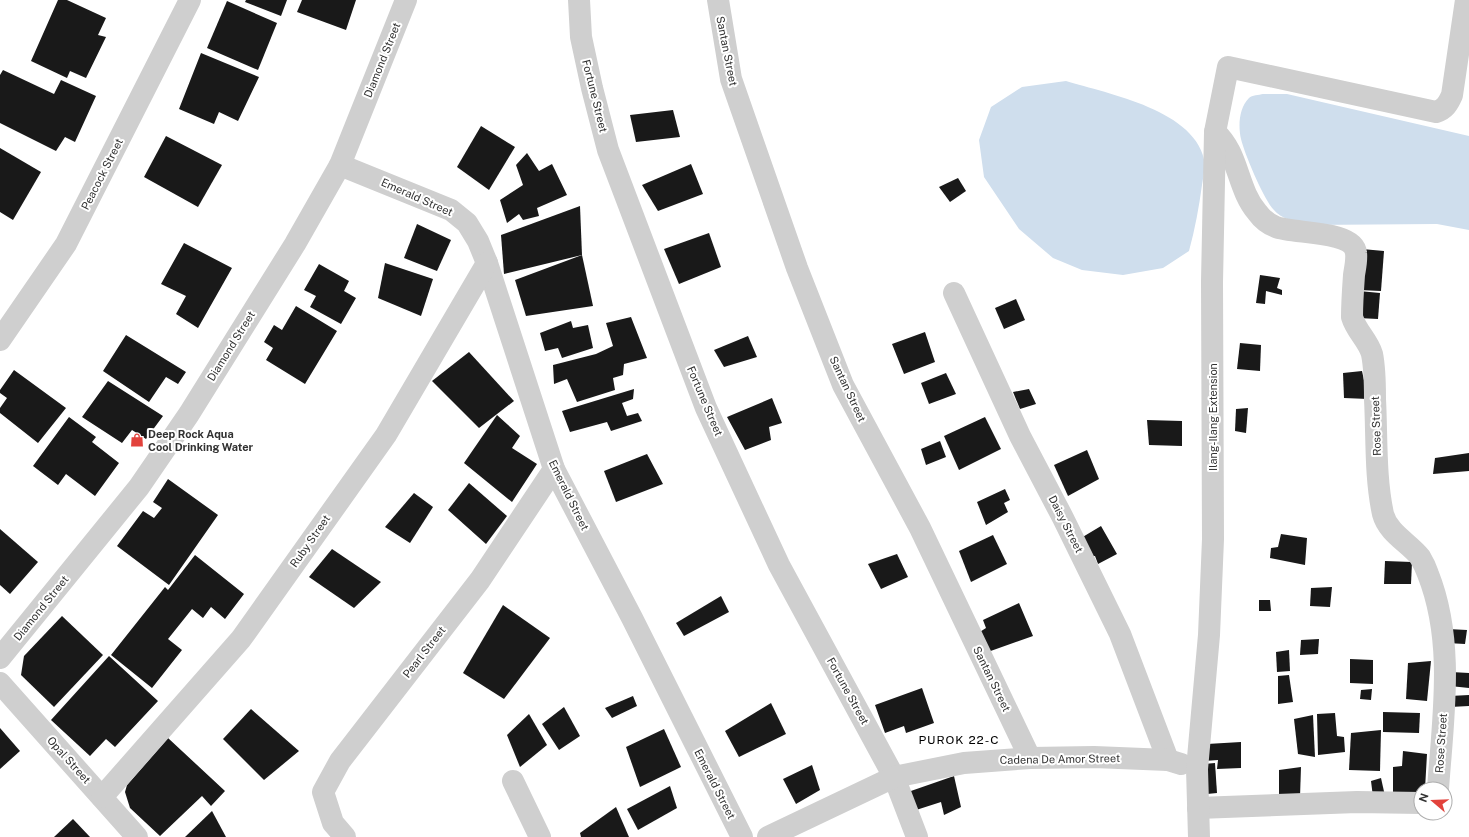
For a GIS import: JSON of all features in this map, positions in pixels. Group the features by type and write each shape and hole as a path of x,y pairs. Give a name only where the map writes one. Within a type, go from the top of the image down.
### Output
{"street":[{"name":"Peacock Street","path":"0,340 66,244 190,0"},
{"name":"Diamond Street","path":"0,658 139,487 189,414 295,244 340,165 406,0"},
{"name":"Fortune Street","path":"579,0 581,37 608,150 706,408 779,565 894,777 917,837"},
{"name":"Santan Street","path":"718,0 731,79 797,268 843,384 920,528 1030,758"},
{"name":"Ilang-Ilang Extension","path":"1199,837 1197,768 1209,635 1213,539 1212,282 1215,132 1228,67 1427,112 1436,112 1443,110 1449,103 1452,95 1466,0"},
{"name":"Rose Street","path":"1215,132 1227,146 1247,195 1256,211 1266,222 1275,227 1286,230 1322,234 1338,238 1349,242 1354,247 1356,253 1352,317 1354,326 1364,338 1372,354 1378,474 1384,516 1401,539 1421,559 1437,601 1442,631 1445,652 1445,690 1439,781"},
{"name":"Emerald Street","path":"340,165 451,210 467,223 478,241 487,263 554,469 632,618 742,837"},
{"name":"Ruby Street","path":"102,797 241,639 386,435 487,263"},
{"name":"Daisy Street","path":"954,293 1020,436 1063,518 1120,634 1168,760"},
{"name":"Pearl Street","path":"345,837 333,823 323,792 340,761 480,580 554,469"},
{"name":"Opal Street","path":"0,683 137,837"},
{"name":"Cadena De Amor Street","path":"768,837 894,777 964,763 1030,758 1094,757 1168,760 1197,768"},
{"path":"513,781 540,837"},
{"path":"1198,808 1357,802 1413,803"}],"water":[{"path":"1066,81 1149,107 1169,117 1186,130 1199,145 1205,166 1197,218 1189,251 1163,268 1123,275 1082,270 1053,258 1019,229 984,177 979,140 991,107 1022,87"},
{"path":"1263,94 1287,94 1469,136 1469,230 1437,224 1309,225 1281,216 1269,203 1255,176 1246,155 1240,134 1240,117 1243,107 1252,96"}],"building":[{"path":"58,0 67,0 106,18 98,35 106,37 86,78 70,71 67,78 31,61"},
{"path":"246,0 287,0 281,16 245,2"},
{"path":"302,0 356,0 346,30 297,12"},
{"path":"227,1 277,23 258,70 207,48"},
{"path":"201,53 259,77 238,121 219,112 214,124 179,109"},
{"path":"3,70 54,94 61,80 96,96 75,142 65,137 56,151 0,123 0,75"},
{"path":"673,110 680,137 636,142 630,115"},
{"path":"481,126 515,147 489,190 457,167"},
{"path":"166,136 222,165 198,207 144,177"},
{"path":"0,148 41,172 13,220 0,212"},
{"path":"527,153 539,171 552,164 567,195 537,208 539,216 523,220 519,214 507,223 500,200 523,185 516,165"},
{"path":"691,164 703,194 658,211 642,185"},
{"path":"958,178 966,191 950,202 939,187"},
{"path":"580,206 582,255 504,274 501,235"},
{"path":"417,224 451,240 437,271 404,258"},
{"path":"709,233 721,267 679,284 664,249"},
{"path":"184,243 232,268 198,328 176,314 186,296 161,284"},
{"path":"1362,249 1384,251 1381,291 1359,290"},
{"path":"582,255 593,306 526,316 515,280"},
{"path":"385,263 433,279 421,316 378,298"},
{"path":"319,264 349,281 344,291 356,298 341,324 310,307 316,296 304,290"},
{"path":"1260,275 1280,278 1277,288 1282,290 1282,295 1266,291 1265,304 1256,303"},
{"path":"1359,291 1380,293 1378,319 1358,318"},
{"path":"1016,299 1025,320 1004,329 995,308"},
{"path":"296,306 337,331 305,384 266,360 273,348 264,342 274,325 282,330"},
{"path":"631,317 647,358 624,364 623,375 613,378 615,390 577,402 567,379 554,384 553,365 596,354 613,346 606,323"},
{"path":"571,321 573,328 588,325 593,348 562,358 558,348 545,351 540,333"},
{"path":"925,332 935,362 904,374 892,344"},
{"path":"126,335 186,372 178,384 166,377 149,402 103,371"},
{"path":"748,336 757,357 724,367 714,350"},
{"path":"1240,343 1261,345 1260,371 1237,369"},
{"path":"469,352 514,401 479,428 432,381"},
{"path":"14,370 66,408 38,443 0,413 0,408 7,398 0,393 0,390"},
{"path":"1362,371 1368,399 1344,398 1343,373"},
{"path":"946,373 956,394 929,404 921,383"},
{"path":"108,381 163,416 146,439 132,430 122,443 82,417"},
{"path":"634,389 633,399 622,403 627,416 638,413 642,421 611,431 607,422 570,432 562,411"},
{"path":"1029,389 1036,404 1020,409 1013,392"},
{"path":"772,398 782,423 769,427 771,440 745,450 727,417"},
{"path":"1248,408 1246,433 1235,431 1236,409"},
{"path":"497,415 520,436 512,448 537,464 512,502 464,463"},
{"path":"69,417 96,437 92,442 119,463 95,496 66,474 58,485 33,466"},
{"path":"985,417 1001,449 959,470 944,436"},
{"path":"1147,420 1182,421 1182,446 1149,445"},
{"path":"940,441 946,457 926,465 921,449"},
{"path":"1087,450 1099,479 1068,496 1054,465"},
{"path":"1469,453 1469,471 1433,474 1435,458"},
{"path":"647,454 663,484 616,502 604,471"},
{"path":"168,479 218,515 169,585 117,546 143,511 154,518 162,508 153,502"},
{"path":"469,483 507,516 486,544 448,510"},
{"path":"1005,489 1010,500 1004,503 1008,512 986,525 977,502"},
{"path":"414,493 433,507 410,543 385,527"},
{"path":"1101,526 1117,554 1098,564 1095,556 1088,557 1081,538"},
{"path":"0,529 38,562 10,594 0,585"},
{"path":"1281,534 1307,538 1305,565 1270,558 1271,548 1278,547"},
{"path":"993,535 1007,564 971,582 959,551"},
{"path":"332,549 381,582 354,608 309,577"},
{"path":"897,554 908,577 881,589 868,564"},
{"path":"195,555 244,594 225,619 211,607 203,618 192,609 168,639 182,650 152,688 111,655 165,587 168,590"},
{"path":"1385,561 1412,562 1411,584 1384,584"},
{"path":"1332,587 1330,607 1310,606 1311,588"},
{"path":"721,596 729,612 684,636 676,623"},
{"path":"1259,600 1270,600 1271,611 1259,611"},
{"path":"1019,603 1033,636 985,653 975,635 986,628 983,620"},
{"path":"503,605 550,638 504,699 463,673"},
{"path":"62,616 103,655 54,707 21,675 24,656"},
{"path":"1448,629 1467,630 1465,644 1447,643"},
{"path":"1319,639 1318,654 1300,655 1301,640"},
{"path":"1289,650 1290,671 1277,672 1276,652"},
{"path":"109,656 158,701 115,747 106,739 90,756 51,720"},
{"path":"1350,659 1373,660 1373,684 1350,683"},
{"path":"1431,661 1427,701 1406,699 1408,663"},
{"path":"1451,672 1469,673 1469,688 1450,686"},
{"path":"1289,675 1293,702 1278,704 1278,676"},
{"path":"922,688 934,723 906,733 904,726 885,733 875,705"},
{"path":"1372,689 1371,700 1360,699 1361,690"},
{"path":"1469,695 1469,706 1450,707 1450,696"},
{"path":"633,696 637,706 612,718 605,708"},
{"path":"771,703 786,734 739,757 725,731"},
{"path":"564,707 580,736 559,750 542,724"},
{"path":"251,709 299,751 264,780 223,739"},
{"path":"1383,712 1420,713 1419,733 1383,732"},
{"path":"1335,713 1337,736 1344,737 1345,752 1318,755 1317,714"},
{"path":"529,714 547,745 520,767 507,735"},
{"path":"1313,715 1315,757 1298,754 1294,719"},
{"path":"0,728 20,751 0,769"},
{"path":"664,729 681,767 640,787 626,747"},
{"path":"1381,730 1380,771 1349,770 1351,733"},
{"path":"168,738 225,791 211,806 202,796 160,836 130,808 125,792 127,785"},
{"path":"1241,742 1241,768 1217,769 1218,760 1204,761 1207,744"},
{"path":"1403,751 1427,754 1425,781 1413,781 1413,797 1393,798 1393,767 1402,766"},
{"path":"1215,763 1217,793 1207,794 1204,764"},
{"path":"812,765 820,790 796,804 783,779"},
{"path":"1301,767 1300,797 1279,796 1279,770"},
{"path":"954,776 961,807 944,815 941,802 913,811 908,792"},
{"path":"1381,778 1385,796 1373,797 1371,781"},
{"path":"670,786 677,808 638,830 627,809"},
{"path":"616,807 629,837 581,837 580,833"},
{"path":"212,811 226,837 185,837"},
{"path":"73,819 90,837 54,837"}],"place":[{"name":"Deep Rock Aqua Cool Drinking Water","path":"137,440"}],"district":[{"name":"PUROK 22-C","path":"959,740"}]}
